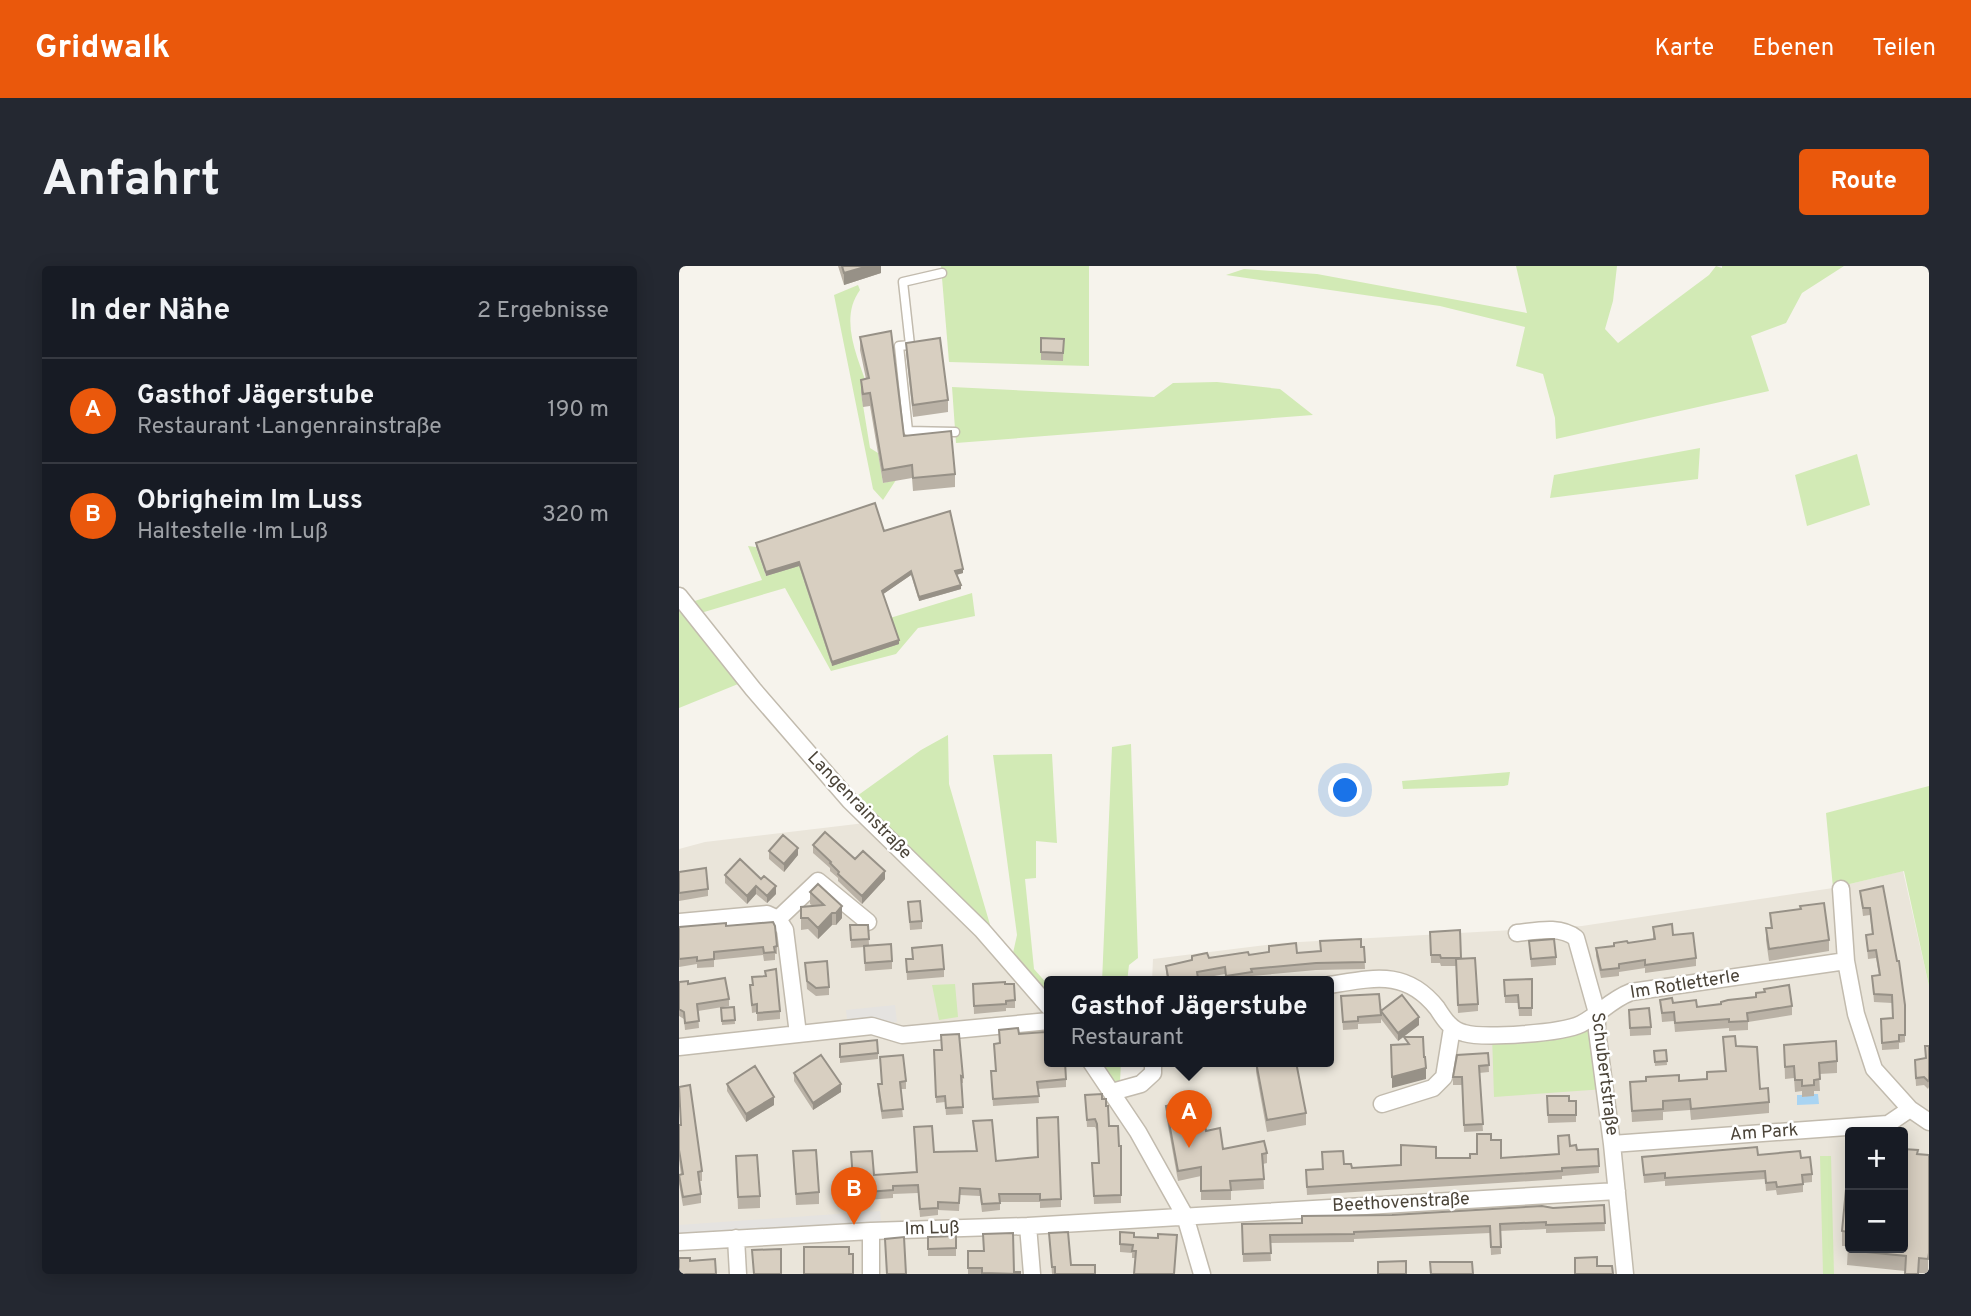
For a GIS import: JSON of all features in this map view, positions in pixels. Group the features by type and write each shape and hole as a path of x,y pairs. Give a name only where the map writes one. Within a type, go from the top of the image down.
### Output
{"street":[{"name":"Langenrainstraße","path":"679,596 753,689 850,801 982,930 1044,1001"},
{"path":"778,919 818,881 867,922"},
{"path":"1841,889 1846,961 1856,1014 1874,1069 1910,1109 1929,1122"},
{"path":"679,922 767,914 778,919 785,930 798,1034"},
{"name":"Schubertstraße","path":"1517,933 1558,930 1568,932 1576,938 1597,1013 1625,1274"},
{"name":"Im Rotletterle","path":"1452,1028 1475,1035 1578,1026 1615,998 1631,992 1846,961"},
{"path":"1334,984 1390,979 1406,982 1425,993 1452,1028 1444,1077 1433,1088 1382,1104"},
{"path":"679,1047 872,1026 907,1034 1044,1021"},
{"path":"1094,1067 1138,1132 1185,1216 1202,1274"},
{"path":"1112,1092 1141,1084 1153,1073 1153,1067"},
{"name":"Am Park","path":"1612,1144 1888,1124 1910,1109"},
{"name":"Beethovenstraße","path":"1185,1216 1617,1191"},
{"name":"Im Luß","path":"679,1242 1185,1216"},
{"path":"1028,1226 1032,1274"},
{"path":"871,1231 871,1274"},
{"path":"736,1238 738,1274"}],"lane":[{"path":"942,273 904,282 910,345 899,346 908,431 955,432"}],"shaded area":[{"path":"865,823 995,952 1044,1013 1044,1067 1093,1067 1120,1082 1143,1078 1147,1067 1334,1067 1334,976 1152,976 1153,959 1282,943 1582,926 1833,888 1903,871 1929,986 1929,1274 679,1274 679,849 705,842"},
{"path":"895,1005 897,1022 848,1028 846,1010"},
{"path":"880,1211 882,1231 679,1242 679,1225"}],"green space":[{"path":"941,266 1089,266 1089,366 949,362"},
{"path":"1516,266 1617,266 1613,301 1605,329 1618,343 1709,275 1716,266 1844,266 1802,293 1786,323 1751,336 1769,391 1556,439 1555,418 1543,374 1516,366 1525,327 1440,306 1226,275 1244,269 1317,274 1527,313"},
{"path":"858,285 860,290 851,314 851,327 856,353 869,391 861,393 870,448 878,453 883,483 896,480 883,500 873,489 834,295"},
{"path":"1217,382 1280,389 1313,415 956,443 952,387 1154,397 1173,383"},
{"path":"1700,448 1698,479 1550,498 1554,475"},
{"path":"1857,454 1870,505 1807,526 1795,475"},
{"path":"885,537 803,580 890,618 972,593 975,616 918,628 896,654 831,671 785,588 694,615 685,604 762,580 748,546 756,547 766,576"},
{"path":"679,604 743,682 679,708"},
{"path":"948,735 949,784 993,935 850,801 921,750"},
{"path":"1131,744 1138,958 1129,965 1128,976 1102,976 1112,747"},
{"path":"1052,754 1057,843 1036,841 1036,878 1025,879 1034,969 1044,980 1044,1001 1011,962 1017,935 993,755"},
{"path":"1510,772 1508,785 1504,786 1403,789 1402,781"},
{"path":"1929,786 1929,986 1904,871 1833,888 1826,813"},
{"path":"955,984 958,1017 939,1020 932,985"},
{"path":"1597,1013 1605,1089 1494,1097 1492,1035 1532,1032"},
{"path":"1094,1067 1121,1067 1120,1082 1153,1073 1112,1092"},
{"path":"1820,1156 1831,1156 1834,1274 1823,1274"}],"water":[{"path":"1818,1094 1819,1104 1797,1105 1797,1095 1803,1097"}],"building":[{"path":"842,266 868,266 844,273"},
{"path":"891,331 904,436 951,431 955,474 913,478 912,465 883,470 870,393 863,394 861,380 869,378 860,337"},
{"path":"940,338 948,400 913,405 906,343"},
{"path":"1041,338 1064,339 1063,353 1041,352"},
{"path":"875,503 884,531 950,511 963,569 955,571 961,585 919,597 911,571 882,591 899,640 832,662 799,562 766,572 756,543"},
{"path":"825,832 855,859 863,851 885,871 862,896 813,845"},
{"path":"783,835 798,848 784,864 769,851"},
{"path":"740,859 761,879 764,876 776,886 767,896 756,886 747,896 725,875"},
{"path":"706,868 708,889 679,893 679,872"},
{"path":"818,884 842,906 818,928 808,918 801,918 801,907 824,905 810,892"},
{"path":"1883,886 1899,961 1905,1005 1905,1035 1899,1035 1899,1041 1882,1043 1881,1019 1893,1018 1892,995 1874,994 1872,976 1880,975 1876,950 1868,951 1866,935 1873,934 1870,908 1863,908 1860,891"},
{"path":"920,901 922,921 910,922 908,902"},
{"path":"1824,903 1829,940 1769,949 1766,928 1772,928 1770,913"},
{"path":"773,922 777,946 774,947 775,952 764,953 763,947 714,952 714,959 679,959 679,927"},
{"path":"1672,924 1673,935 1693,933 1696,958 1645,965 1645,960 1601,970 1596,948 1627,941 1655,939 1653,927"},
{"path":"850,925 868,925 869,939 851,940"},
{"path":"1460,930 1461,958 1431,955 1430,932"},
{"path":"1361,939 1365,962 1251,969 1252,972 1226,976 1225,967 1197,972 1198,976 1168,976 1166,966 1192,960 1192,956 1207,953 1209,958 1248,952 1249,955 1269,952 1269,946 1296,943 1297,953 1321,951 1320,941"},
{"path":"1554,939 1556,957 1531,959 1529,941"},
{"path":"891,944 892,961 865,963 864,946"},
{"path":"942,945 944,969 907,972 906,959 913,959 912,948"},
{"path":"1475,958 1478,1004 1458,1005 1456,959"},
{"path":"827,961 829,987 816,988 807,981 805,963"},
{"path":"776,969 780,1011 757,1013 757,1004 752,1005 752,977 766,976 765,971"},
{"path":"725,978 729,999 697,1004 699,1021 685,1023 684,1012 679,1009 679,982 688,981 688,984"},
{"path":"1532,979 1532,1008 1519,1008 1518,995 1505,996 1504,980"},
{"path":"973,984 1014,984 1015,1000 1006,1001 1006,1004 974,1006"},
{"path":"1789,985 1792,1006 1747,1013 1748,1021 1729,1022 1729,1019 1675,1023 1674,1012 1662,1013 1660,1000 1672,998 1673,1003 1696,1000 1697,1007 1756,997 1756,993 1765,992 1764,989"},
{"path":"1379,994 1381,1015 1358,1017 1358,1021 1343,1022 1341,996"},
{"path":"1402,995 1419,1017 1398,1033 1381,1011"},
{"path":"734,1007 735,1020 722,1021 721,1008"},
{"path":"1649,1008 1651,1027 1630,1028 1629,1010"},
{"path":"1018,1028 1019,1034 1044,1032 1044,1067 1065,1067 1066,1079 1037,1082 1039,1096 993,1099 991,1071 996,1071 994,1044 1000,1043 999,1030"},
{"path":"959,1034 963,1107 946,1108 945,1096 936,1097 934,1050 942,1050 941,1035"},
{"path":"1735,1036 1736,1046 1757,1047 1760,1089 1768,1088 1769,1102 1691,1109 1690,1099 1663,1101 1663,1109 1632,1111 1630,1082 1646,1081 1646,1077 1679,1075 1679,1081 1707,1079 1707,1072 1726,1071 1723,1037"},
{"path":"1404,1037 1423,1037 1426,1068 1392,1077 1391,1045 1409,1044"},
{"path":"877,1040 878,1053 840,1057 840,1044"},
{"path":"1836,1041 1837,1061 1819,1063 1820,1079 1814,1080 1814,1085 1802,1086 1802,1080 1795,1080 1794,1066 1785,1067 1784,1045"},
{"path":"1925,1046 1929,1046 1928,1081 1924,1077 1916,1078 1915,1060 1926,1058"},
{"path":"1666,1050 1667,1061 1655,1062 1654,1051"},
{"path":"1488,1053 1489,1065 1479,1066 1483,1124 1464,1125 1462,1077 1453,1077 1457,1055"},
{"path":"821,1055 841,1084 813,1103 794,1073"},
{"path":"903,1055 906,1081 900,1082 903,1109 882,1111 878,1084 882,1084 880,1057"},
{"path":"755,1066 774,1097 746,1114 727,1084"},
{"path":"1257,1067 1297,1067 1306,1113 1267,1120"},
{"path":"690,1085 702,1171 698,1172 701,1194 683,1197 679,1175 683,1174 679,1150 679,1087"},
{"path":"1102,1094 1102,1099 1106,1099 1108,1106 1109,1126 1118,1126 1121,1146 1121,1195 1094,1196 1092,1163 1099,1163 1097,1124 1095,1119 1087,1120 1085,1095"},
{"path":"1547,1096 1569,1096 1569,1101 1576,1101 1576,1115 1548,1115"},
{"path":"1195,1100 1196,1106 1201,1105 1206,1131 1220,1128 1223,1149 1264,1141 1267,1153 1262,1154 1264,1179 1230,1181 1231,1190 1201,1191 1201,1167 1178,1171 1166,1106"},
{"path":"1058,1117 1061,1199 1040,1200 1040,1194 999,1194 1000,1203 982,1204 980,1189 960,1188 959,1203 938,1202 938,1208 920,1209 918,1185 893,1186 893,1190 854,1193 851,1152 872,1151 874,1175 917,1172 914,1127 932,1126 934,1152 977,1151 973,1121 992,1120 996,1161 1038,1157 1037,1118"},
{"path":"1477,1134 1491,1134 1491,1140 1501,1140 1501,1158 1559,1154 1558,1136 1569,1135 1570,1146 1576,1145 1577,1150 1598,1149 1599,1166 1562,1168 1562,1171 1307,1187 1306,1170 1323,1169 1322,1152 1343,1151 1344,1164 1351,1164 1352,1168 1401,1165 1401,1145 1436,1147 1436,1158 1470,1158 1470,1154 1477,1154"},
{"path":"1757,1147 1758,1155 1800,1151 1801,1158 1810,1157 1812,1174 1802,1175 1803,1184 1777,1187 1776,1182 1766,1183 1765,1171 1665,1178 1665,1173 1644,1175 1642,1157"},
{"path":"1908,1149 1918,1150 1917,1154 1929,1155 1929,1253 1928,1259 1919,1258 1918,1274 1905,1274 1906,1256 1876,1253 1908,1253"},
{"path":"816,1150 819,1192 796,1194 793,1151"},
{"path":"757,1155 760,1196 738,1197 736,1156"},
{"path":"1845,1200 1845,1231 1842,1231"},
{"path":"1604,1205 1605,1223 1500,1224 1501,1247 1491,1247 1490,1226 1354,1234 1270,1235 1271,1253 1243,1254 1242,1224 1302,1223 1302,1216 1392,1215"},
{"path":"1068,1232 1071,1265 1095,1265 1095,1274 1055,1274 1049,1233"},
{"path":"1120,1232 1134,1233 1134,1237 1158,1238 1158,1234 1177,1235 1174,1274 1134,1274 1136,1251 1132,1251 1133,1245 1120,1244"},
{"path":"1013,1233 1014,1272 1020,1274 982,1273 982,1268 968,1268 968,1251 984,1251 983,1234"},
{"path":"956,1236 956,1248 928,1249 928,1237"},
{"path":"904,1237 906,1274 887,1274 885,1239"},
{"path":"804,1247 849,1247 849,1254 853,1254 853,1274 804,1274"},
{"path":"781,1249 781,1274 754,1274 752,1250"},
{"path":"1597,1257 1597,1266 1612,1266 1613,1274 1575,1274 1575,1258"},
{"path":"679,1258 690,1258 690,1261 715,1259 716,1274 679,1274"},
{"path":"1406,1261 1406,1274 1378,1274 1378,1262"},
{"path":"1430,1262 1472,1262 1473,1274 1431,1274"}],"place":[{"name":"Gasthof Jägerstube","path":"1189,1148"},
{"name":"Obrigheim Im Luss","path":"854,1225"}]}
